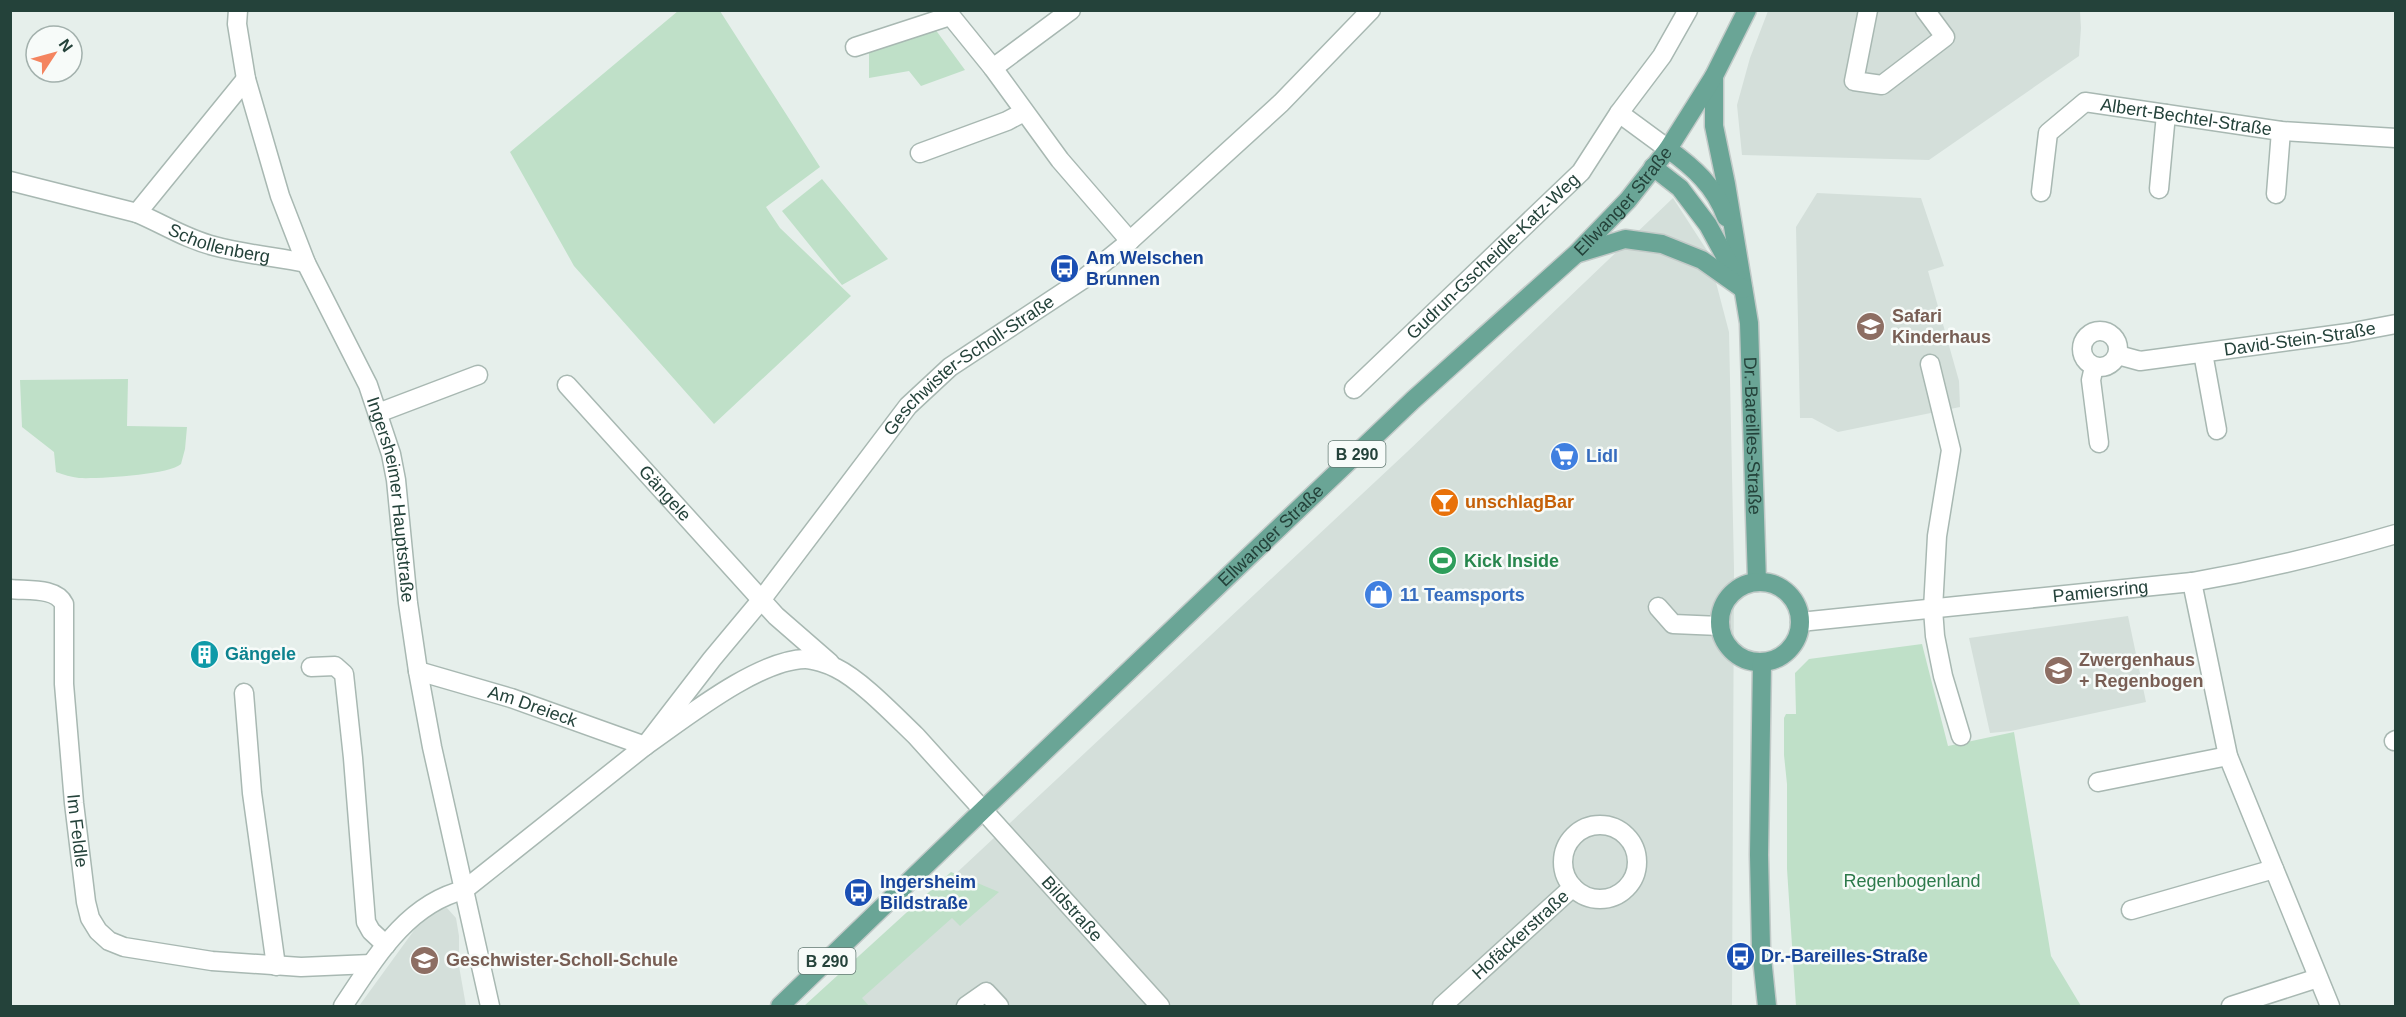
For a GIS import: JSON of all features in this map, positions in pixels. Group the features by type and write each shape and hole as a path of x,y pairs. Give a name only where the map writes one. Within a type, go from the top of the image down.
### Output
{"main road":[{"name":"Ellwanger Straße","path":"780,1006 1413,400 1577,253 1628,200 1668,148 1714,76 1747,10"},
{"name":"Dr.-Bareilles-Straße","path":"1714,76 1714,126 1749,323 1757,582"},
{"name":"Dr.-Bareilles-Straße","path":"1668,148 1696,169 1722,205 1735,241"},
{"name":"Dr.-Bareilles-Straße","path":"1653,167 1680,188 1708,225 1743,289"},
{"path":"1577,253 1625,240 1662,244 1702,260 1743,289"},
{"path":"1757,582 1770,583 1782,588 1792,598 1798,609 1800,622 1793,645 1785,654 1774,660 1762,662 1750,661 1734,652 1723,638 1720,626 1725,601 1739,588 1757,582"},
{"path":"1762,662 1759,855 1761,948 1767,1006"}],"street":[{"name":"Ingersheimer Hauptstraße","path":"238,10 237,24 246,79 280,196 306,263 368,385 396,480 408,603 418,671 490,1006"},
{"path":"993,68 1071,10"},
{"name":"Geschwister-Scholl-Straße","path":"645,746 762,599 908,406 950,367 1082,280 1130,241 1281,103 1371,10"},
{"name":"Gudrun-Gscheidle-Katz-Weg","path":"1354,389 1581,172 1619,113 1662,57 1688,10"},
{"path":"1868,10 1854,81 1882,85 1945,37 1925,10"},
{"path":"855,47 948,13 993,68 1060,160 1130,241"},
{"path":"137,213 246,79"},
{"name":"Albert-Bechtel-Straße","path":"2041,192 2048,133 2085,102 2281,130 2396,138"},
{"path":"920,153 1007,121 1024,112"},
{"path":"1619,113 1668,148"},
{"path":"2159,189 2166,114"},
{"path":"2276,194 2281,130"},
{"name":"Schollenberg","path":"10,180 137,213 160,222 182,235 215,246 306,263"},
{"name":"David-Stein-Straße","path":"2118,355 2140,361 2348,333 2396,324"},
{"path":"2099,330 2111,334 2117,343 2118,355 2110,364 2100,368 2094,367 2084,359 2083,340 2092,332 2099,330"},
{"name":"David-Stein-Straße","path":"2203,353 2217,430"},
{"path":"1930,364 1951,450 1937,536 1933,609 1935,636 1943,676 1961,736"},
{"path":"2094,367 2091,380 2099,443"},
{"path":"378,413 478,375"},
{"name":"Gängele","path":"567,385 670,502 776,616 836,668"},
{"name":"Pamiersring","path":"1800,622 2192,582 2264,569 2396,534"},
{"path":"2192,582 2228,756 2330,1006"},
{"name":"Im Feldle","path":"10,589 52,593 58,596 64,604 63,684 74,803 86,902 90,918 98,931 109,941 124,947 212,961 302,967 371,964"},
{"path":"1658,607 1673,624 1720,626"},
{"name":"Geschwister-Scholl-Straße","path":"343,1006 386,945 419,912 440,898 464,890 645,746 744,679 779,664 806,659 836,668 873,696 916,736 984,809"},
{"path":"311,668 334,666 344,674 366,922 371,932 386,945"},
{"name":"Am Dreieck","path":"418,671 511,698 645,746"},
{"path":"244,693 252,793 276,966"},
{"path":"2098,782 2228,756"},
{"name":"Bildstraße","path":"984,809 1160,1006"},
{"name":"Hofäckerstraße","path":"1597,824 1609,825 1629,837 1635,848 1636,871 1632,881 1624,890 1604,899 1592,898 1572,887 1563,866 1563,854 1575,833 1597,824"},
{"path":"2131,910 2274,869"},
{"name":"Hofäckerstraße","path":"1442,1006 1572,887"},
{"path":"2231,1006 2318,978"},
{"path":"966,1006 986,992 999,1006"}],"shaded area":[{"path":"1768,11 2080,11 2079,56 1929,160 1742,155 1737,105 1750,58"},
{"name":"Safari Kinderhaus","path":"1817,193 1921,198 1944,266 1928,271 1959,381 1960,407 1838,432 1812,418 1800,418 1796,227"},
{"path":"1673,198 1708,252 1729,332 1734,569 1732,1006 814,1006 1407,452"},
{"name":"Zwergenhaus + Regenbogen","path":"2128,616 2146,702 2011,731 1990,733 1969,638"},
{"name":"Geschwister-Scholl-Schule","path":"447,908 456,918 459,936 459,966 466,1006 359,1006 415,929 438,909"}],"green space":[{"path":"678,11 720,11 820,167 766,207 780,228 851,296 714,424 574,266 510,152"},
{"path":"935,29 965,70 921,86 909,71 869,78 869,50"},
{"path":"822,179 888,259 842,285 782,211"},
{"path":"128,379 127,426 187,427 181,464 148,474 116,477 79,478 56,472 54,452 22,427 20,380"},
{"name":"Regenbogenland","path":"1922,644 1948,746 2014,732 2051,956 2081,1006 1796,1006 1787,869 1787,784 1784,755 1784,718 1786,714 1796,714 1795,673 1809,659"},
{"path":"951,872 999,892 960,926 952,918 862,998 869,1006 804,1006"}],"place":[{"name":"Am Welschen Brunnen","path":"1065,268"},
{"name":"Safari Kinderhaus","path":"1871,326"},
{"name":"Lidl","path":"1565,456"},
{"name":"unschlagBar","path":"1444,502"},
{"name":"Kick Inside","path":"1443,561"},
{"name":"11 Teamsports","path":"1379,595"},
{"name":"Gängele","path":"204,654"},
{"name":"Zwergenhaus + Regenbogen","path":"2058,670"},
{"name":"Ingersheim Bildstraße","path":"859,892"},
{"name":"Dr.-Bareilles-Straße","path":"1740,956"},
{"name":"Geschwister-Scholl-Schule","path":"425,960"}]}
